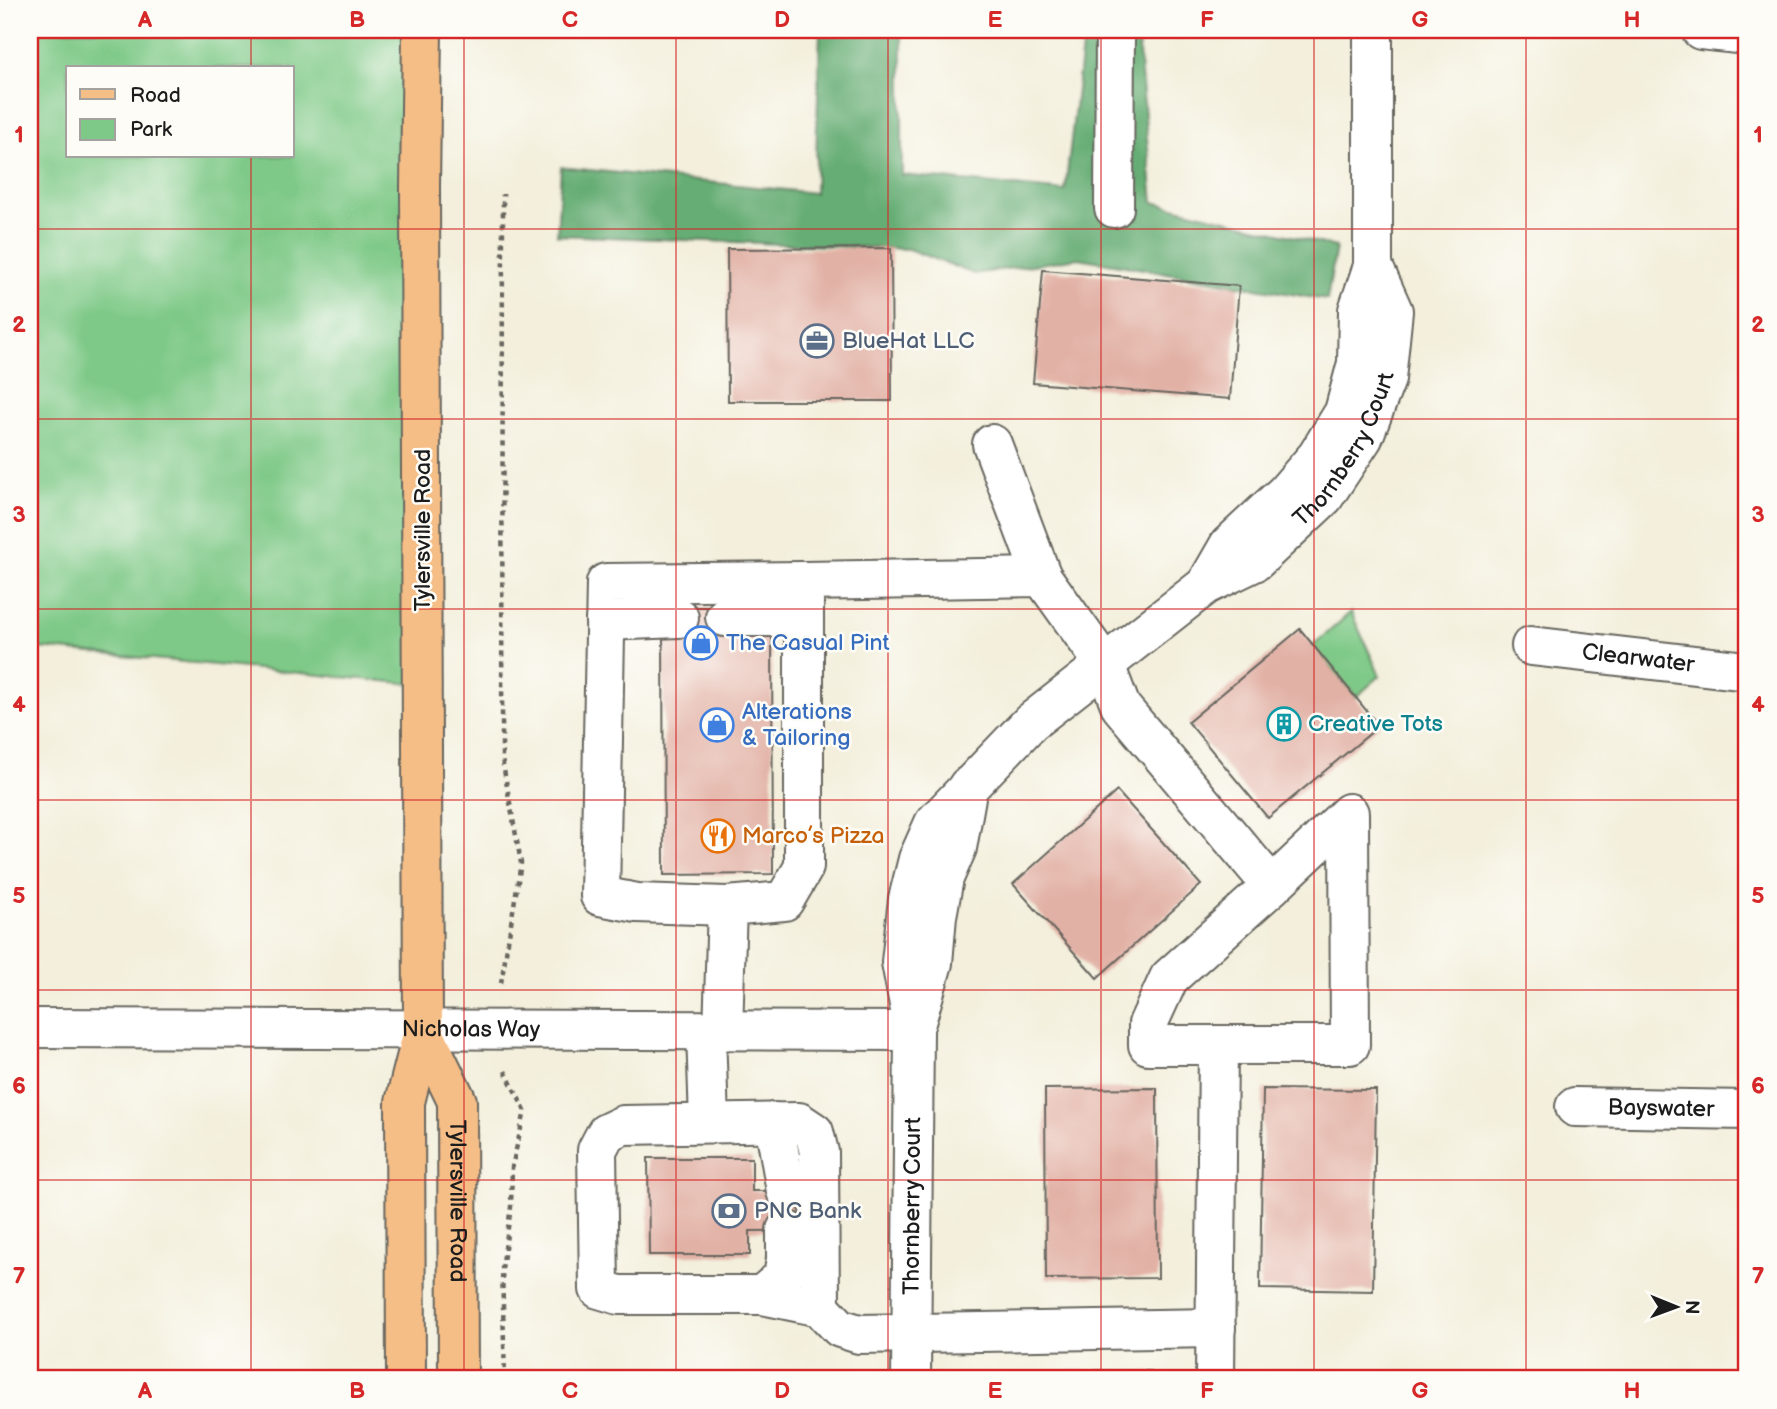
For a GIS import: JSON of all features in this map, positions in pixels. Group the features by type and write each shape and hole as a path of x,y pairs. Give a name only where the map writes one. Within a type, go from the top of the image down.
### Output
{"main road":[{"name":"Tylersville Road","path":"406,1379 405,1102 424,1031 420,188 422,30"},
{"name":"Tylersville Road","path":"424,1031 457,1101 458,1379"}],"street":[{"path":"1114,208 1115,30"},
{"name":"Thornberry Court","path":"911,1379 914,1031 901,961 908,899 918,859 934,823 1031,722 1206,585 1256,561 1324,497 1363,438 1386,379 1393,311 1373,265 1373,30"},
{"path":"1701,30 1747,35"},
{"path":"992,444 1042,577 1105,665 1121,707 1272,886"},
{"path":"725,617 804,599 1042,577"},
{"path":"606,583 804,599 804,867 785,901 727,906 637,903 600,896 606,583"},
{"path":"605,621 679,618"},
{"name":"Clearwater","path":"1531,646 1747,671"},
{"path":"1349,813 1350,1045 1148,1045 1148,1024 1169,978 1272,886 1349,813"},
{"path":"709,1123 714,1031 727,906"},
{"name":"Nicholas Way","path":"30,1028 914,1031"},
{"path":"1215,1379 1218,1045"},
{"name":"Bayswater","path":"1575,1107 1747,1110"},
{"path":"820,1307 819,1152 814,1132 799,1122 774,1122 623,1125 606,1133 597,1150 599,1289 619,1294 762,1295 820,1307 840,1328 859,1334 1216,1328"},
{"path":"774,1122 786,1191"},
{"path":"762,1295 782,1277 786,1259 786,1230"}],"path":[{"path":"501,983 522,863 502,760 503,194"},
{"path":"505,1071 525,1111 512,1167 511,1207 502,1269 505,1379"}],"green space":[{"path":"30,30 422,30 423,685 30,647"},
{"path":"820,30 902,30 902,175 1065,191 1084,30 1137,30 1153,202 1336,247 1327,300 1078,258 974,274 908,249 557,235 561,167 815,193"},
{"path":"1351,612 1380,676 1356,697 1313,646"}],"building":[{"path":"891,248 892,401 728,401 727,249"},
{"path":"1043,270 1239,286 1230,399 1033,383"},
{"path":"679,607 724,607 772,629 773,874 664,875 663,629"},
{"name":"Creative Tots","path":"1300,629 1379,726 1268,818 1188,722"},
{"path":"1117,791 1201,885 1097,978 1013,884"},
{"path":"1157,1088 1158,1278 1046,1279 1045,1089"},
{"path":"1263,1089 1376,1090 1373,1291 1260,1289"},
{"name":"PNC Bank","path":"648,1158 752,1158 752,1191 809,1191 809,1230 750,1231 750,1255 649,1255"},
{"path":"1045,1370 1151,1371 1151,1379 1045,1379"}],"place":[{"name":"BlueHat LLC","path":"817,341"},
{"name":"The Casual Pint","path":"701,643"},
{"name":"Creative Tots","path":"1284,724"},
{"name":"Alterations & Tailoring","path":"717,725"},
{"name":"Marco’s Pizza","path":"718,836"},
{"name":"PNC Bank","path":"729,1211"}]}
